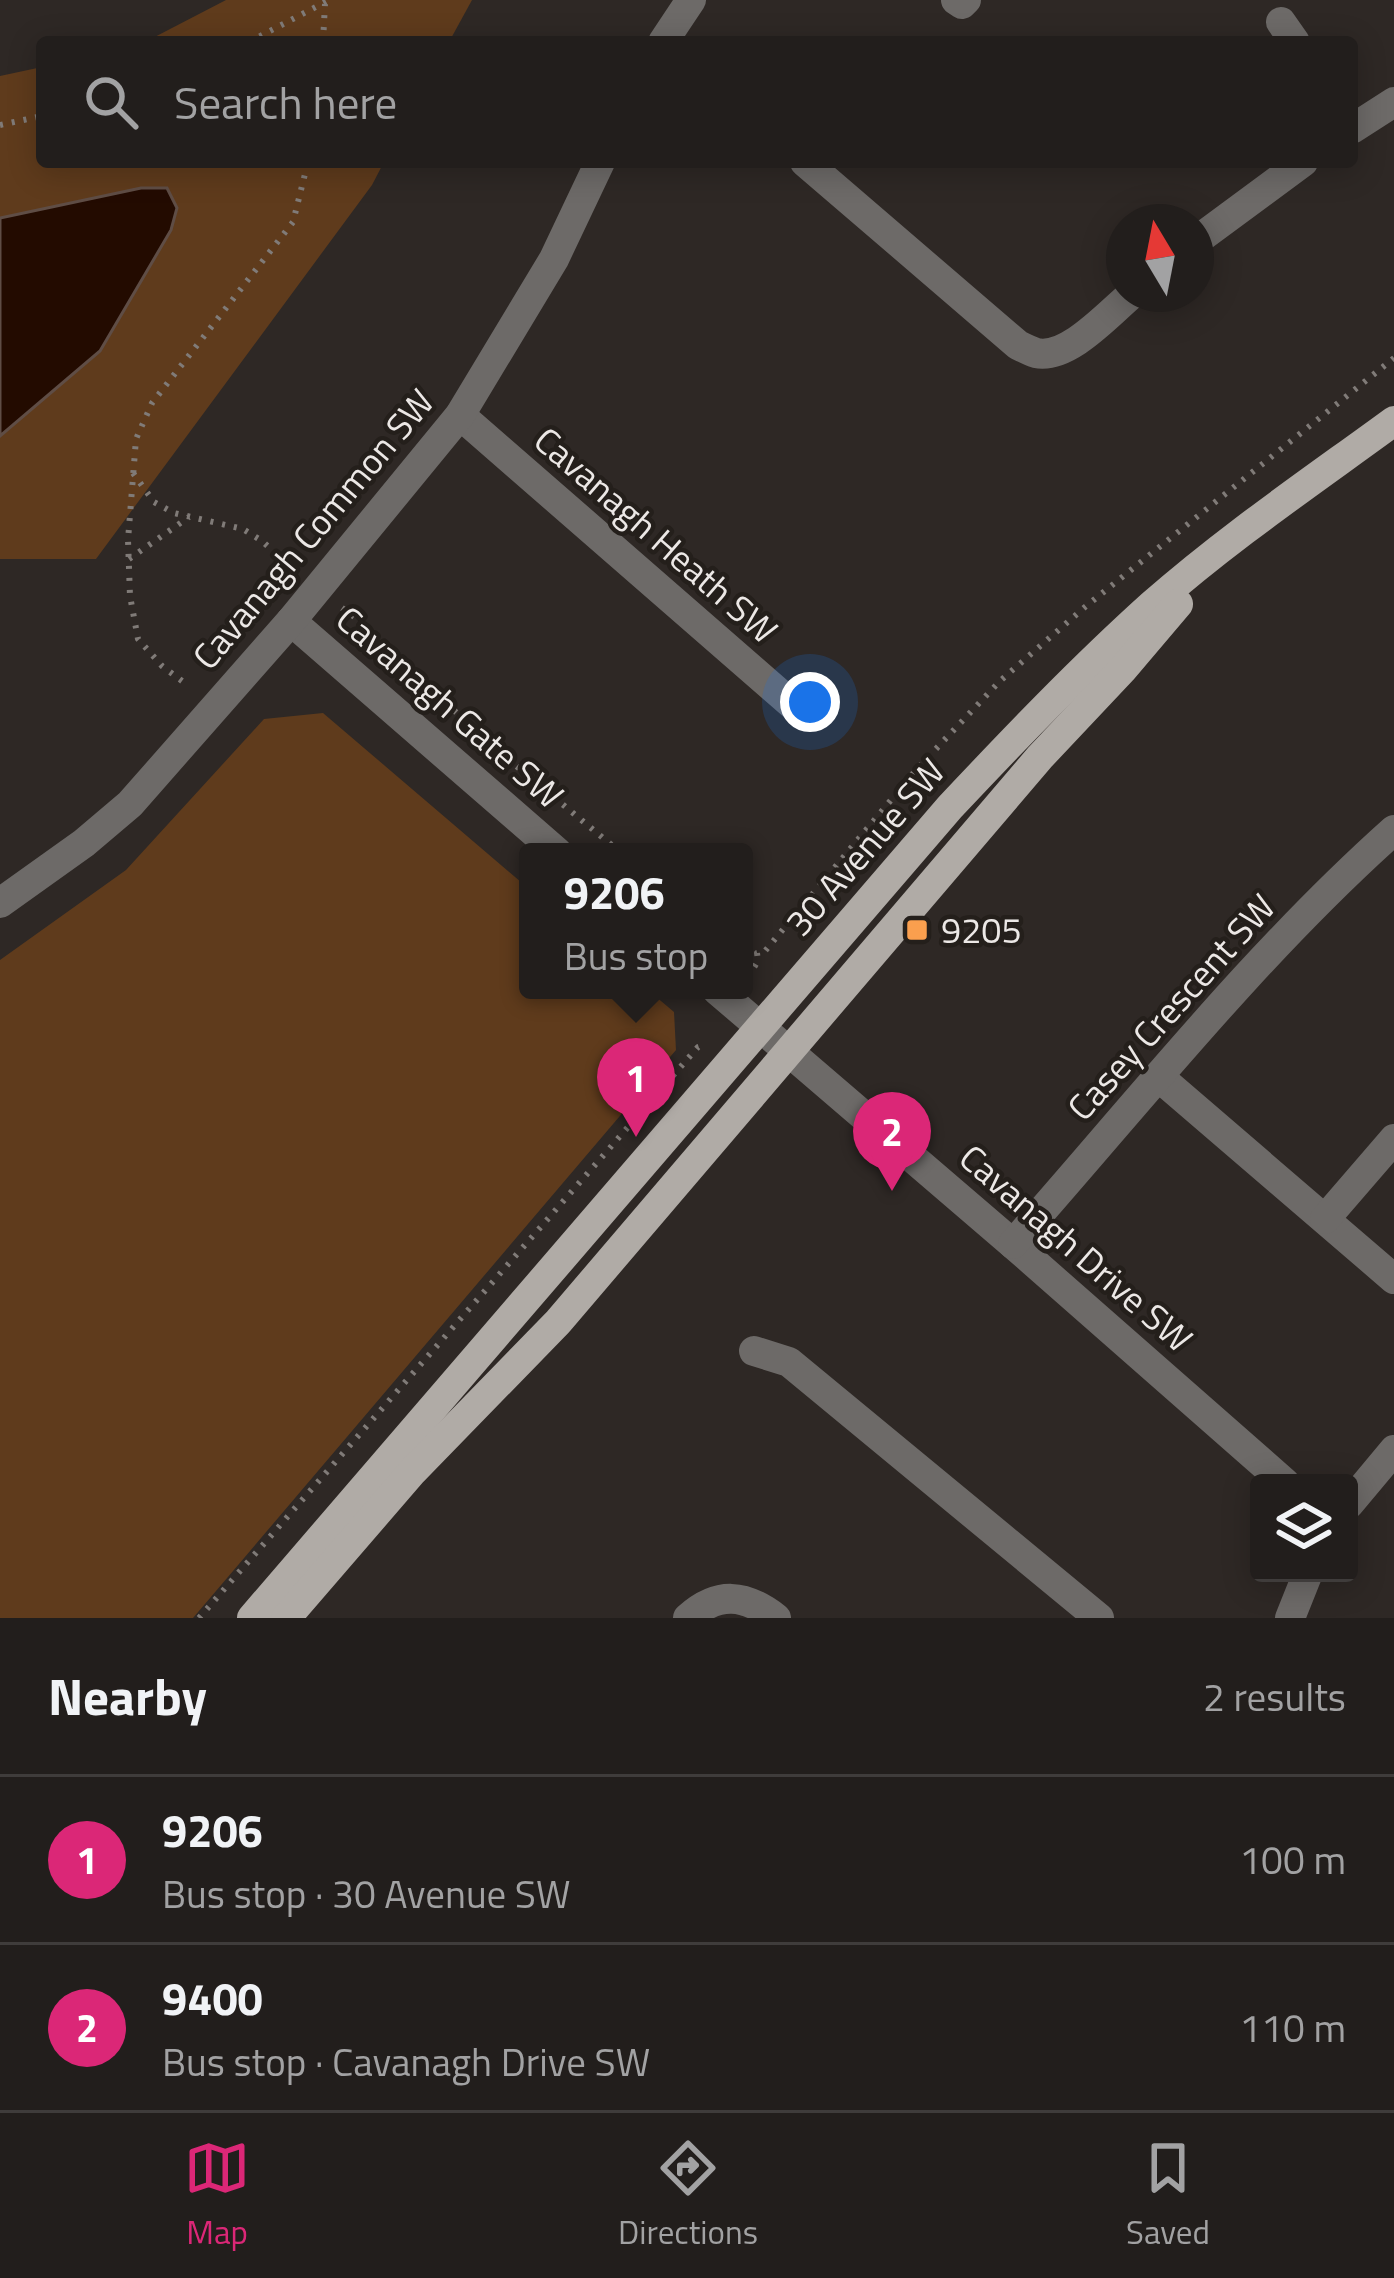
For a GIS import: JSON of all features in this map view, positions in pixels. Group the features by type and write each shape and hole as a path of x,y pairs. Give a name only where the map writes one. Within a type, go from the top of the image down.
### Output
{"main road":[{"name":"30 Avenue SW","path":"252,1618 950,807 1050,700 1153,604 1236,536 1394,421"},
{"name":"30 Avenue SW","path":"286,1618 412,1472 558,1322 1040,757 1236,536"}],"street":[{"path":"668,36 691,0"},
{"path":"956,0 962,4 966,0"},
{"path":"1358,123 1394,102"},
{"name":"Cavanagh Common SW","path":"0,866 9,898 84,843 130,804 291,621 460,415 554,259 597,168"},
{"path":"812,168 1018,345 1036,352 1061,350 1111,312"},
{"path":"1214,228 1295,168"},
{"name":"Cavanagh Heath SW","path":"460,415 802,712"},
{"name":"Cavanagh Gate SW","path":"291,621 547,843"},
{"name":"Casey Crescent SW","path":"1013,1244 1320,899 1394,830"},
{"path":"727,999 760,1027"},
{"name":"Cavanagh Drive SW","path":"760,1027 1275,1474"},
{"path":"1159,1077 1394,1280"},
{"path":"1324,1219 1394,1138"},
{"path":"754,1351 789,1362 1100,1618"},
{"path":"1358,1493 1394,1450"},
{"path":"1289,1618 1304,1582"},
{"path":"688,1618 706,1604 727,1598 758,1604 776,1618"}],"path":[{"path":"261,36 327,2"},
{"path":"323,36 327,2"},
{"path":"0,125 36,117"},
{"path":"182,681 138,639 129,559 136,440 152,403 292,223 306,168"},
{"path":"753,954 765,951 916,770 1000,681 1394,358"},
{"path":"134,473 154,502 174,513 243,529 292,568"},
{"path":"129,559 189,517"},
{"path":"356,618 363,617 370,633 497,750 609,843"},
{"path":"753,970 757,953"},
{"path":"199,1618 698,1047 706,1044"}],"shaded area":[{"path":"226,0 472,0 452,36 157,36"},
{"path":"36,68 36,168 381,168 96,559 0,559 0,76"},
{"path":"141,188 167,188 177,208 171,230 100,351 0,436 0,218"},
{"path":"323,713 519,880 519,999 659,999 674,1012 676,1050 193,1618 0,1618 0,960 126,870 264,719"}],"place":[{"name":"9205","path":"917,930"},
{"name":"9206","path":"636,1137"},
{"name":"9400","path":"892,1191"}]}
